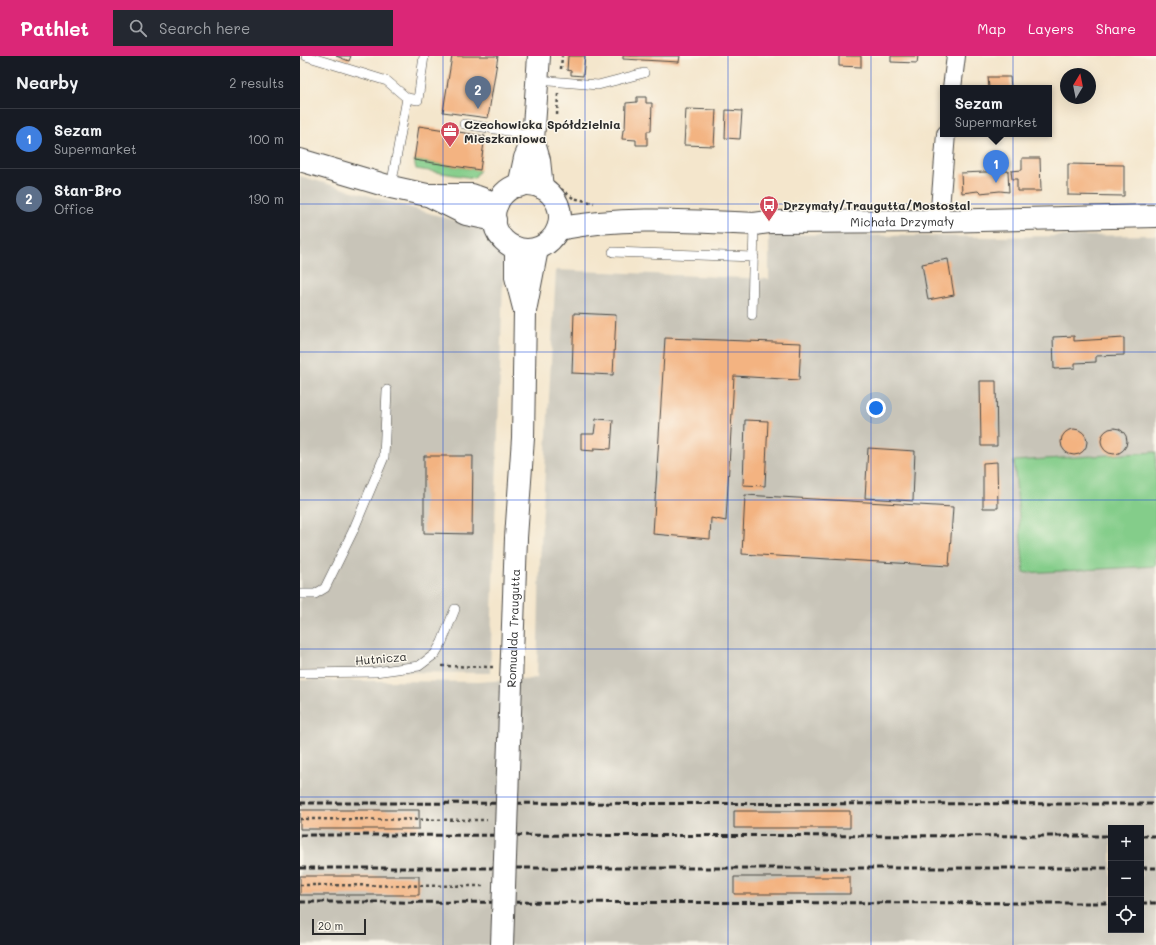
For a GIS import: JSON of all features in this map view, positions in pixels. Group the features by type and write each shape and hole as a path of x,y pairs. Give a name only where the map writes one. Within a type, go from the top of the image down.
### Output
{"street":[{"path":"519,186 525,158 533,137 539,56"},
{"path":"952,85 956,56"},
{"path":"533,137 539,160 542,188"},
{"path":"939,221 946,137"},
{"path":"300,160 391,187 427,195 472,195 493,220 501,237 516,277 525,311"},
{"path":"493,220 503,196 510,189 519,186 534,185 542,188 552,196 559,208 560,218 558,229 553,238 546,244 537,249 507,252"},
{"path":"559,208 648,220"},
{"name":"Michała Drzymały","path":"648,220 754,224 770,222 939,221 1156,216"},
{"path":"558,229 585,224 648,220"},
{"path":"525,311 537,249"},
{"name":"Romualda Traugutta","path":"502,945 516,538 523,438 525,311"}],"lane":[{"path":"306,56 386,81 407,98 418,100 424,56"},
{"path":"537,80 598,85 644,73"},
{"path":"391,187 407,98"},
{"path":"464,124 533,137"},
{"path":"752,315 754,224"},
{"path":"613,252 754,256"},
{"path":"300,594 315,594 325,588 361,511 384,457 388,390"},
{"name":"Hutnicza","path":"300,673 375,672 419,666 435,654 442,642 455,609"}],"path":[{"path":"493,220 496,248 507,252"},
{"path":"419,666 497,667"},
{"path":"300,819 479,820"},
{"path":"300,885 477,886"}],"shaded area":[{"path":"300,176 485,229 504,249 490,673 300,671"},
{"path":"769,234 991,237 1156,235 1156,452 1014,461 1024,573 1156,566 1156,945 300,945 300,680 479,682 537,678 540,562 556,270 769,279"}],"green space":[{"path":"414,160 480,170 474,178 416,169"},
{"path":"1156,452 1156,566 1024,573 1014,461"}],"building":[{"path":"336,56 351,56 349,61"},
{"path":"452,56 498,56 488,118 443,112"},
{"path":"568,56 585,56 583,76 571,75 571,71 567,70"},
{"path":"623,56 680,56 679,62 623,59"},
{"path":"839,56 861,56 861,67 839,66"},
{"path":"891,56 918,56 917,63 891,62"},
{"path":"988,77 1010,77 1011,85 989,85"},
{"path":"637,97 646,97 646,103 652,103 651,131 647,131 647,145 636,145 636,140 622,139 623,130 625,130 626,103 637,102"},
{"path":"686,109 716,110 714,146 684,145"},
{"path":"726,110 742,111 740,139 725,138"},
{"name":"Czechowicka Spółdzielnia Mieszkaniowa","path":"419,126 485,136 480,170 414,160"},
{"path":"1022,158 1040,158 1041,191 1017,191 1017,179 1012,179 1011,171 1022,170"},
{"path":"1068,164 1124,165 1124,196 1068,195"},
{"path":"1008,171 1009,192 1000,191 980,193 978,191 962,193 961,173"},
{"path":"948,259 954,295 928,300 922,264"},
{"path":"574,313 616,315 613,375 572,373"},
{"path":"1074,336 1074,341 1124,338 1124,355 1096,356 1096,362 1075,363 1075,368 1054,369 1053,337"},
{"path":"665,338 801,343 799,380 734,376 726,521 711,518 710,539 653,534"},
{"path":"980,381 996,381 997,446 981,446"},
{"path":"596,419 613,420 611,449 594,448 594,451 581,450 581,434 594,434"},
{"path":"745,420 768,421 765,486 743,485"},
{"path":"1114,428 1123,432 1127,441 1123,450 1114,454 1105,450 1101,441 1105,432"},
{"path":"1074,429 1083,433 1087,442 1083,451 1074,455 1065,451 1061,442 1065,433"},
{"path":"868,448 915,451 913,501 865,498"},
{"path":"424,456 473,456 472,534 424,533"},
{"path":"997,462 998,508 983,508 983,463"},
{"path":"745,495 953,507 949,566 742,554"},
{"path":"300,810 419,810 419,829 300,829"},
{"path":"734,811 850,811 850,828 734,828"},
{"path":"300,876 419,876 419,895 300,895"},
{"path":"734,877 850,877 850,894 734,894"}],"railway":[{"path":"300,803 1156,804"},
{"path":"300,835 1108,836"},
{"path":"1144,836 1156,836"},
{"path":"300,868 1108,868"},
{"path":"1144,868 1156,868"},
{"path":"300,902 1108,903"},
{"path":"1144,903 1156,903"}],"place":[{"name":"Stan-Bro","path":"478,109"},
{"name":"Czechowicka Spółdzielnia Mieszkaniowa","path":"450,148"},
{"name":"Sezam","path":"996,183"},
{"name":"Drzymały/Traugutta/Mostostal","path":"769,222"}]}
